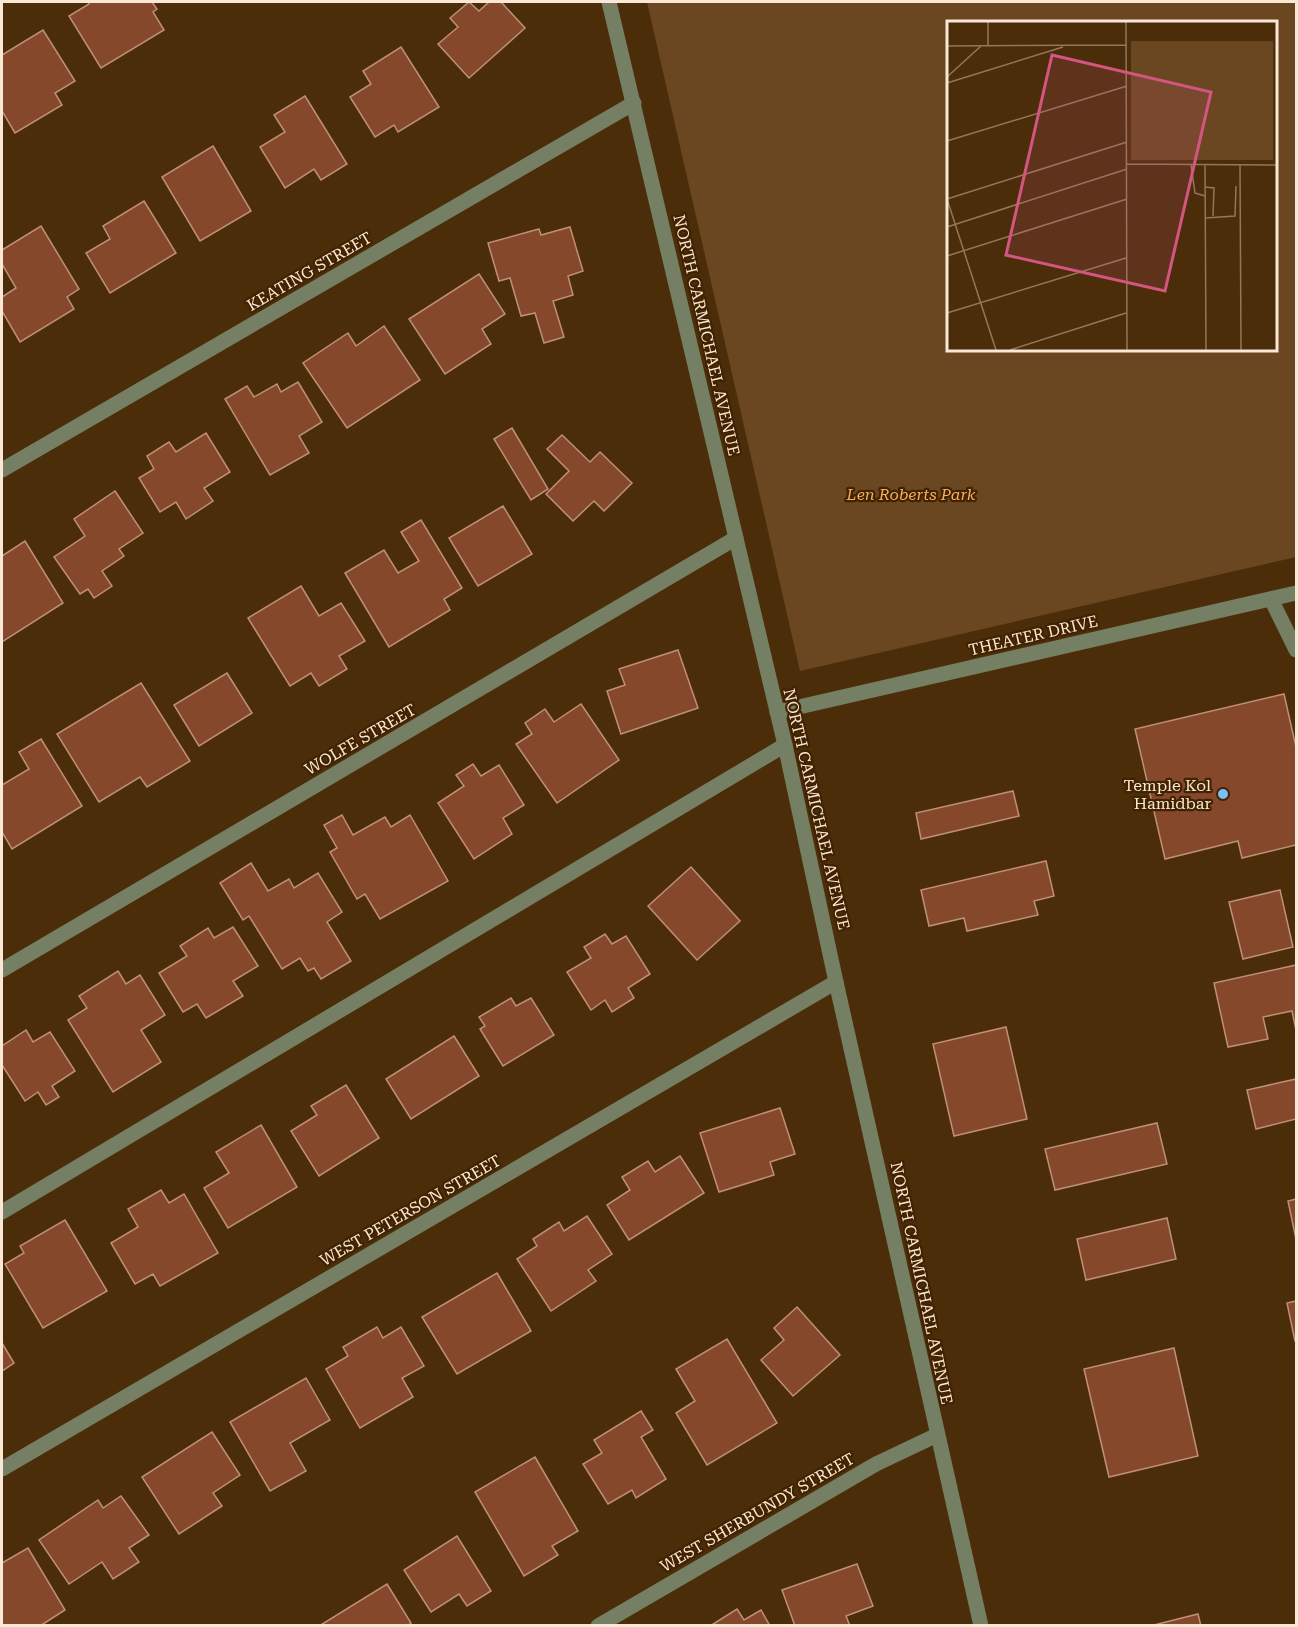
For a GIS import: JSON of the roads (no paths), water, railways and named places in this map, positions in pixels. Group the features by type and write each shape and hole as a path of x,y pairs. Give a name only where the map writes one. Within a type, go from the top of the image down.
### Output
{"street":[{"name":"NORTH CARMICHAEL AVENUE","path":"609,2 785,745 981,1626"},
{"name":"KEATING STREET","path":"2,470 634,103"},
{"name":"WOLFE STREET","path":"2,970 736,538"},
{"name":"THEATER DRIVE","path":"777,712 1296,593"},
{"path":"1271,599 1296,650"},
{"path":"2,1212 785,745"},
{"name":"WEST PETERSON STREET","path":"2,1470 836,982"},
{"name":"WEST SHERBUNDY STREET","path":"598,1626 876,1464 938,1435"}],"place":[{"name":"Temple Kol Hamidbar","path":"1223,794"}],"park label":[{"name":"Len Roberts Park","path":"911,494"}]}
